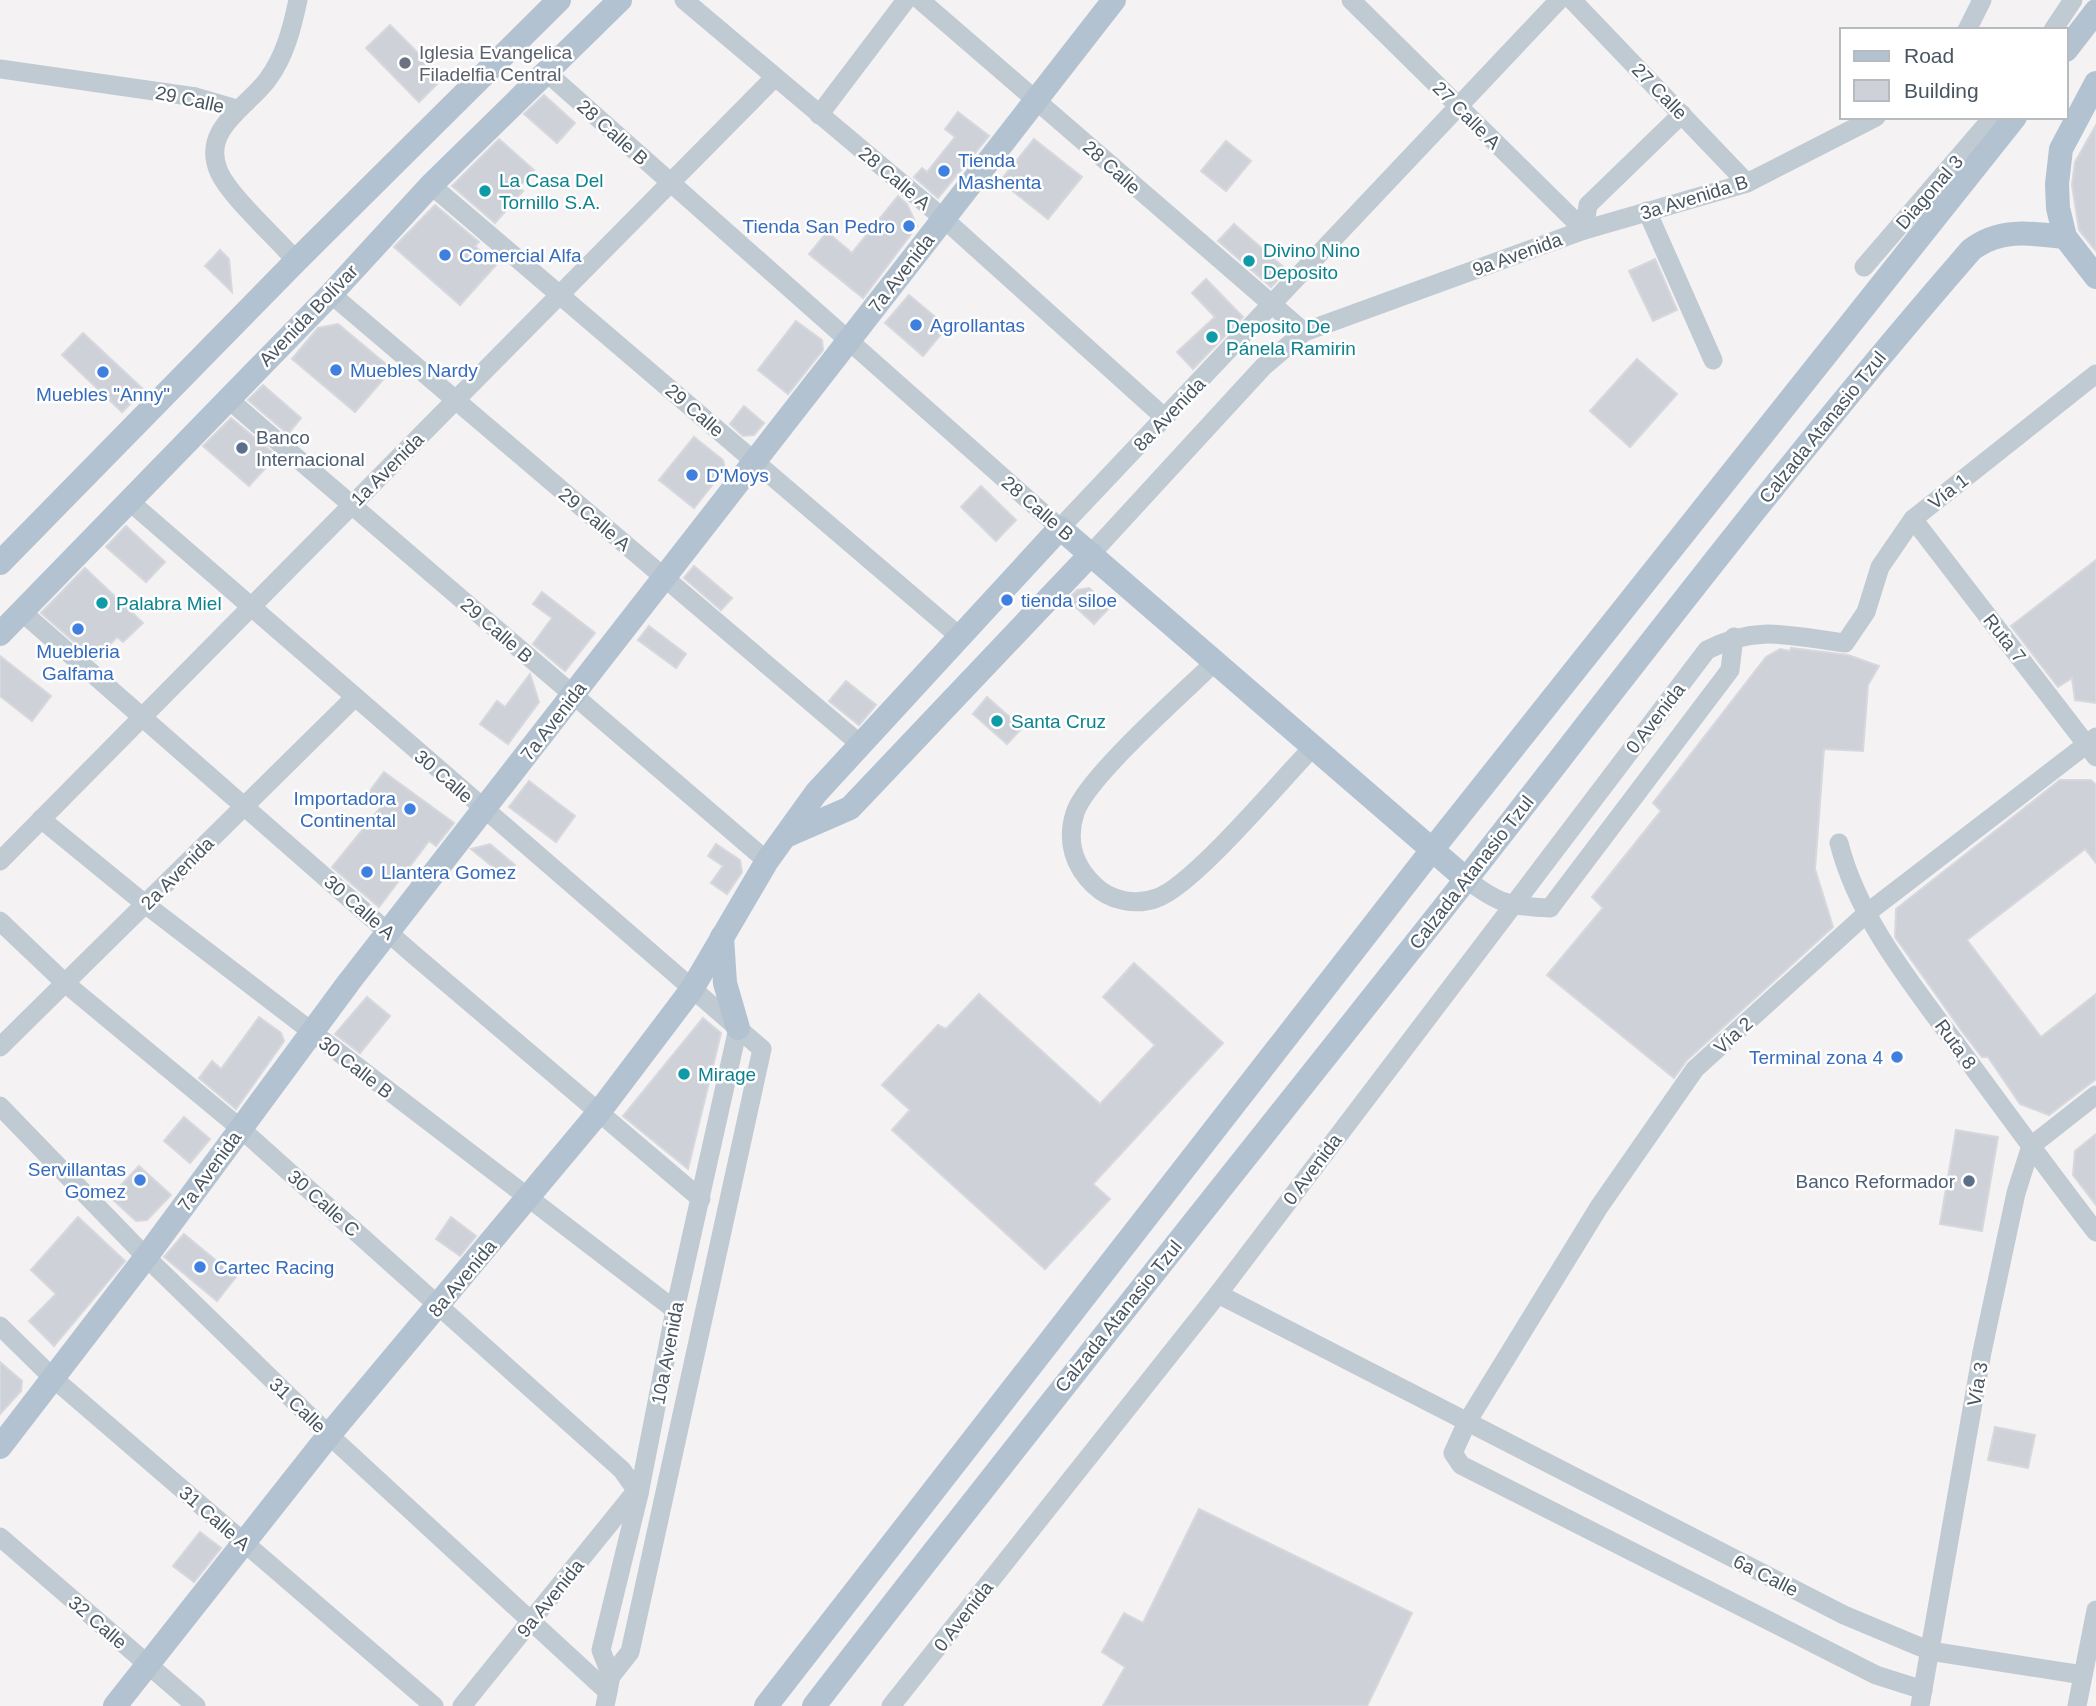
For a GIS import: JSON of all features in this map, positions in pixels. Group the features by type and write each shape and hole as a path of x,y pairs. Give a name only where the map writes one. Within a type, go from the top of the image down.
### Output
{"main road":[{"path":"0,563 296,261 559,0"},
{"name":"Avenida Bolívar","path":"0,634 331,294 431,185 620,0"},
{"name":"7a Avenida","path":"0,1447 146,1257 311,1032 1114,0"},
{"path":"2068,47 2096,11"},
{"path":"2096,83 2067,133 2057,164 2058,208 2065,237 2096,277"},
{"name":"Calzada Atanasio Tzul","path":"766,1706 1433,850 2013,119"},
{"name":"Calzada Atanasio Tzul","path":"814,1706 1020,1438 1466,879 1710,566 1904,326 1970,250 1983,240 2002,234 2025,233 2065,237"},
{"name":"28 Calle B","path":"1060,528 1466,879"},
{"name":"8a Avenida","path":"115,1706 329,1436 599,1112 692,989 767,861 816,793 1060,528"},
{"name":"8a Avenida","path":"788,835 850,808 1091,554"},
{"path":"722,936 725,983 738,1028"}],"street":[{"path":"237,109 267,81 281,57 298,0"},
{"name":"28 Calle A","path":"684,0 943,218 1165,418"},
{"path":"819,115 906,0"},
{"name":"28 Calle","path":"920,0 1304,332"},
{"name":"27 Calle A","path":"1351,0 1584,230"},
{"name":"8a Avenida","path":"1060,528 1559,0"},
{"name":"27 Calle","path":"1573,0 1747,183"},
{"path":"1968,28 1982,0"},
{"path":"2054,28 2073,0"},
{"name":"29 Calle","path":"0,69 196,97 237,109 223,126 217,141 215,156 219,172 296,261"},
{"name":"28 Calle B","path":"545,71 1060,528"},
{"name":"1a Avenida","path":"0,861 775,78"},
{"name":"9a Avenida","path":"1304,332 1584,230 1588,205 1682,114"},
{"name":"3a Avenida B","path":"1584,230 1747,183 1872,119"},
{"name":"Diagonal 3","path":"1864,267 1991,119"},
{"name":"29 Calle","path":"431,185 959,636"},
{"path":"1647,211 1713,360"},
{"name":"29 Calle A","path":"331,294 860,744"},
{"name":"8a Avenida","path":"1091,554 1263,367 1304,332"},
{"name":"Vía 1","path":"1845,643 1866,612 1880,567 1913,519 2096,374"},
{"name":"29 Calle B","path":"227,398 767,861"},
{"name":"30 Calle","path":"128,500 762,1049"},
{"name":"Ruta 7","path":"1913,519 2093,746"},
{"name":"30 Calle A","path":"22,612 244,807 701,1199"},
{"name":"0 Avenida","path":"891,1706 1218,1294 1707,650 1734,637 1761,633 1845,643"},
{"name":"0 Avenida","path":"1550,908 1730,670 1734,637"},
{"path":"1215,662 1091,785 1075,813 1071,849 1082,874 1104,895 1133,903 1159,898 1187,879 1313,747"},
{"name":"2a Avenida","path":"0,1047 354,698"},
{"name":"Vía 2","path":"1467,1422 1599,1207 1695,1069 1867,913 2093,746"},
{"name":"30 Calle B","path":"41,819 145,904 675,1310"},
{"name":"Ruta 8","path":"1839,843 1848,876 1867,913 1927,1005 2096,1232"},
{"name":"28 Calle B","path":"1466,879 1491,898 1510,906 1550,908"},
{"name":"30 Calle C","path":"0,921 65,984 240,1128 622,1470 639,1494"},
{"name":"10a Avenida","path":"608,1691 601,1650 639,1494 675,1310 738,1028"},
{"name":"10a Avenida","path":"608,1691 630,1651 762,1049"},
{"path":"2031,1146 2096,1095"},
{"name":"31 Calle","path":"0,1106 146,1257 329,1436 608,1691"},
{"name":"Vía 3","path":"1922,1698 1982,1352 2015,1193 2031,1146"},
{"name":"6a Calle","path":"1218,1294 1844,1615 1930,1651 2083,1675"},
{"name":"31 Calle A","path":"0,1325 52,1378 434,1706"},
{"name":"6a Calle","path":"1467,1422 1453,1453 1461,1465 1922,1698"},
{"name":"9a Avenida","path":"463,1706 632,1496 639,1494"},
{"name":"32 Calle","path":"0,1537 196,1706"},
{"path":"2077,1706 2096,1609"}],"building":[{"name":"Iglesia Evangelica Filadelfia Central","path":"390,25 443,78 419,102 366,48"},
{"path":"544,95 575,123 557,143 524,114"},
{"path":"958,112 989,136 938,198 914,177 922,168 927,172 955,137 945,129"},
{"path":"2096,125 2096,251 2079,230 2072,185 2075,162"},
{"name":"La Casa Del Tornillo S.A.","path":"499,139 534,170 518,188 523,191 495,223 452,186"},
{"path":"1034,139 1082,177 1048,219 1000,181"},
{"path":"1226,141 1251,161 1226,191 1201,171"},
{"path":"898,196 907,204 917,226 863,298 809,254 827,232 852,253"},
{"name":"Comercial Alfa","path":"435,205 479,242 475,246 496,265 460,305 394,247"},
{"name":"Divino Nino Deposito","path":"1234,224 1287,270 1271,287 1218,241"},
{"path":"220,250 229,259 232,292 205,266"},
{"path":"1655,259 1677,310 1653,321 1629,271"},
{"name":"Deposito De Pánela Ramirin","path":"1206,279 1243,317 1193,369 1177,352 1215,317 1192,293"},
{"name":"Agrollantas","path":"909,295 947,327 923,356 885,323"},
{"path":"796,321 822,340 823,350 788,394 758,370"},
{"name":"Muebles Nardy","path":"338,324 392,369 355,412 292,359 318,328"},
{"name":"Muebles \"Anny\"","path":"83,333 144,390 122,412 62,355"},
{"path":"1637,359 1677,394 1630,447 1590,411"},
{"path":"263,385 301,418 288,434 248,400"},
{"path":"744,406 764,423 754,435 743,436 730,424"},
{"path":"231,418 272,452 268,457 272,461 249,486 203,446"},
{"name":"D'Moys","path":"694,437 723,460 725,469 694,508 659,480"},
{"path":"981,486 1016,520 996,541 961,507"},
{"path":"126,526 165,562 146,582 106,547"},
{"path":"2096,560 2096,703 2075,700 2072,678 2058,687 2011,626"},
{"path":"694,566 732,598 721,610 684,578"},
{"path":"85,568 143,623 123,642 117,637 95,660 41,613"},
{"path":"1089,588 1110,607 1094,624 1068,600 1077,590"},
{"path":"542,592 595,633 565,671 533,644 552,618 533,604"},
{"path":"649,626 686,654 676,668 638,640"},
{"path":"1791,648 1848,655 1879,666 1868,685 1863,751 1824,749 1815,869 1833,927 1687,1060 1674,1078 1547,975 1603,908 1592,897 1661,811 1653,803 1766,657 1780,649 1790,651"},
{"path":"0,656 51,696 32,721 0,696"},
{"path":"530,674 539,702 508,744 480,724 497,701 505,707"},
{"path":"846,681 876,705 859,725 829,701"},
{"name":"Santa Cruz","path":"987,697 1022,728 1007,744 973,714"},
{"path":"384,772 454,823 436,846 429,841 379,907 332,867 381,807 366,796"},
{"path":"2060,780 2091,780 2096,785 2096,863 2085,849 1967,940 2041,1037 2096,994 2096,1079 2049,1115 2020,1104 1988,1057 1982,1057 1964,1034 1895,937 1896,909"},
{"path":"529,781 575,816 556,842 509,807"},
{"path":"490,844 515,865 505,877 471,849"},
{"path":"716,844 740,860 742,872 727,894 711,883 723,866 708,856"},
{"path":"1134,963 1223,1043 1093,1184 1110,1199 1045,1269 892,1130 910,1110 882,1085 938,1025 946,1029 979,994 1100,1104 1155,1045 1103,997"},
{"path":"367,997 390,1016 360,1053 335,1034"},
{"path":"259,1017 281,1033 284,1041 236,1109 199,1078 212,1061 221,1069"},
{"name":"Mirage","path":"703,1018 721,1033 688,1169 623,1116"},
{"path":"184,1117 210,1139 190,1163 164,1141"},
{"name":"Banco Reformador","path":"1956,1130 1998,1137 1982,1231 1940,1224"},
{"path":"2096,1134 2096,1205 2073,1175 2075,1151"},
{"name":"Servillantas Gomez","path":"139,1166 171,1195 147,1220 136,1221 110,1197"},
{"path":"78,1217 125,1261 54,1346 29,1321 56,1294 31,1270"},
{"path":"451,1217 476,1236 460,1256 436,1239"},
{"name":"Cartec Racing","path":"184,1234 236,1277 217,1301 164,1257"},
{"path":"0,1362 22,1381 21,1391 0,1414"},
{"path":"1995,1427 2035,1435 2028,1468 1988,1460"},
{"path":"1199,1509 1412,1613 1367,1706 1103,1706 1125,1667 1102,1652 1124,1613 1143,1623"},
{"path":"200,1532 221,1548 194,1582 173,1566"}],"place":[{"name":"Iglesia Evangelica Filadelfia Central","path":"405,63"},
{"name":"Tienda Mashenta","path":"944,171"},
{"name":"La Casa Del Tornillo S.A.","path":"485,191"},
{"name":"Tienda San Pedro","path":"909,226"},
{"name":"Comercial Alfa","path":"445,255"},
{"name":"Divino Nino Deposito","path":"1249,261"},
{"name":"Agrollantas","path":"916,325"},
{"name":"Deposito De Pánela Ramirin","path":"1212,337"},
{"name":"Muebles Nardy","path":"336,370"},
{"name":"Muebles \"Anny\"","path":"103,372"},
{"name":"Banco Internacional","path":"242,448"},
{"name":"D'Moys","path":"692,475"},
{"name":"tienda siloe","path":"1007,600"},
{"name":"Palabra Miel","path":"102,603"},
{"name":"Muebleria Galfama","path":"78,629"},
{"name":"Santa Cruz","path":"997,721"},
{"name":"Importadora Continental","path":"410,809"},
{"name":"Llantera Gomez","path":"367,872"},
{"name":"Terminal zona 4","path":"1897,1057"},
{"name":"Mirage","path":"684,1074"},
{"name":"Servillantas Gomez","path":"140,1180"},
{"name":"Banco Reformador","path":"1969,1181"},
{"name":"Cartec Racing","path":"200,1267"}]}
